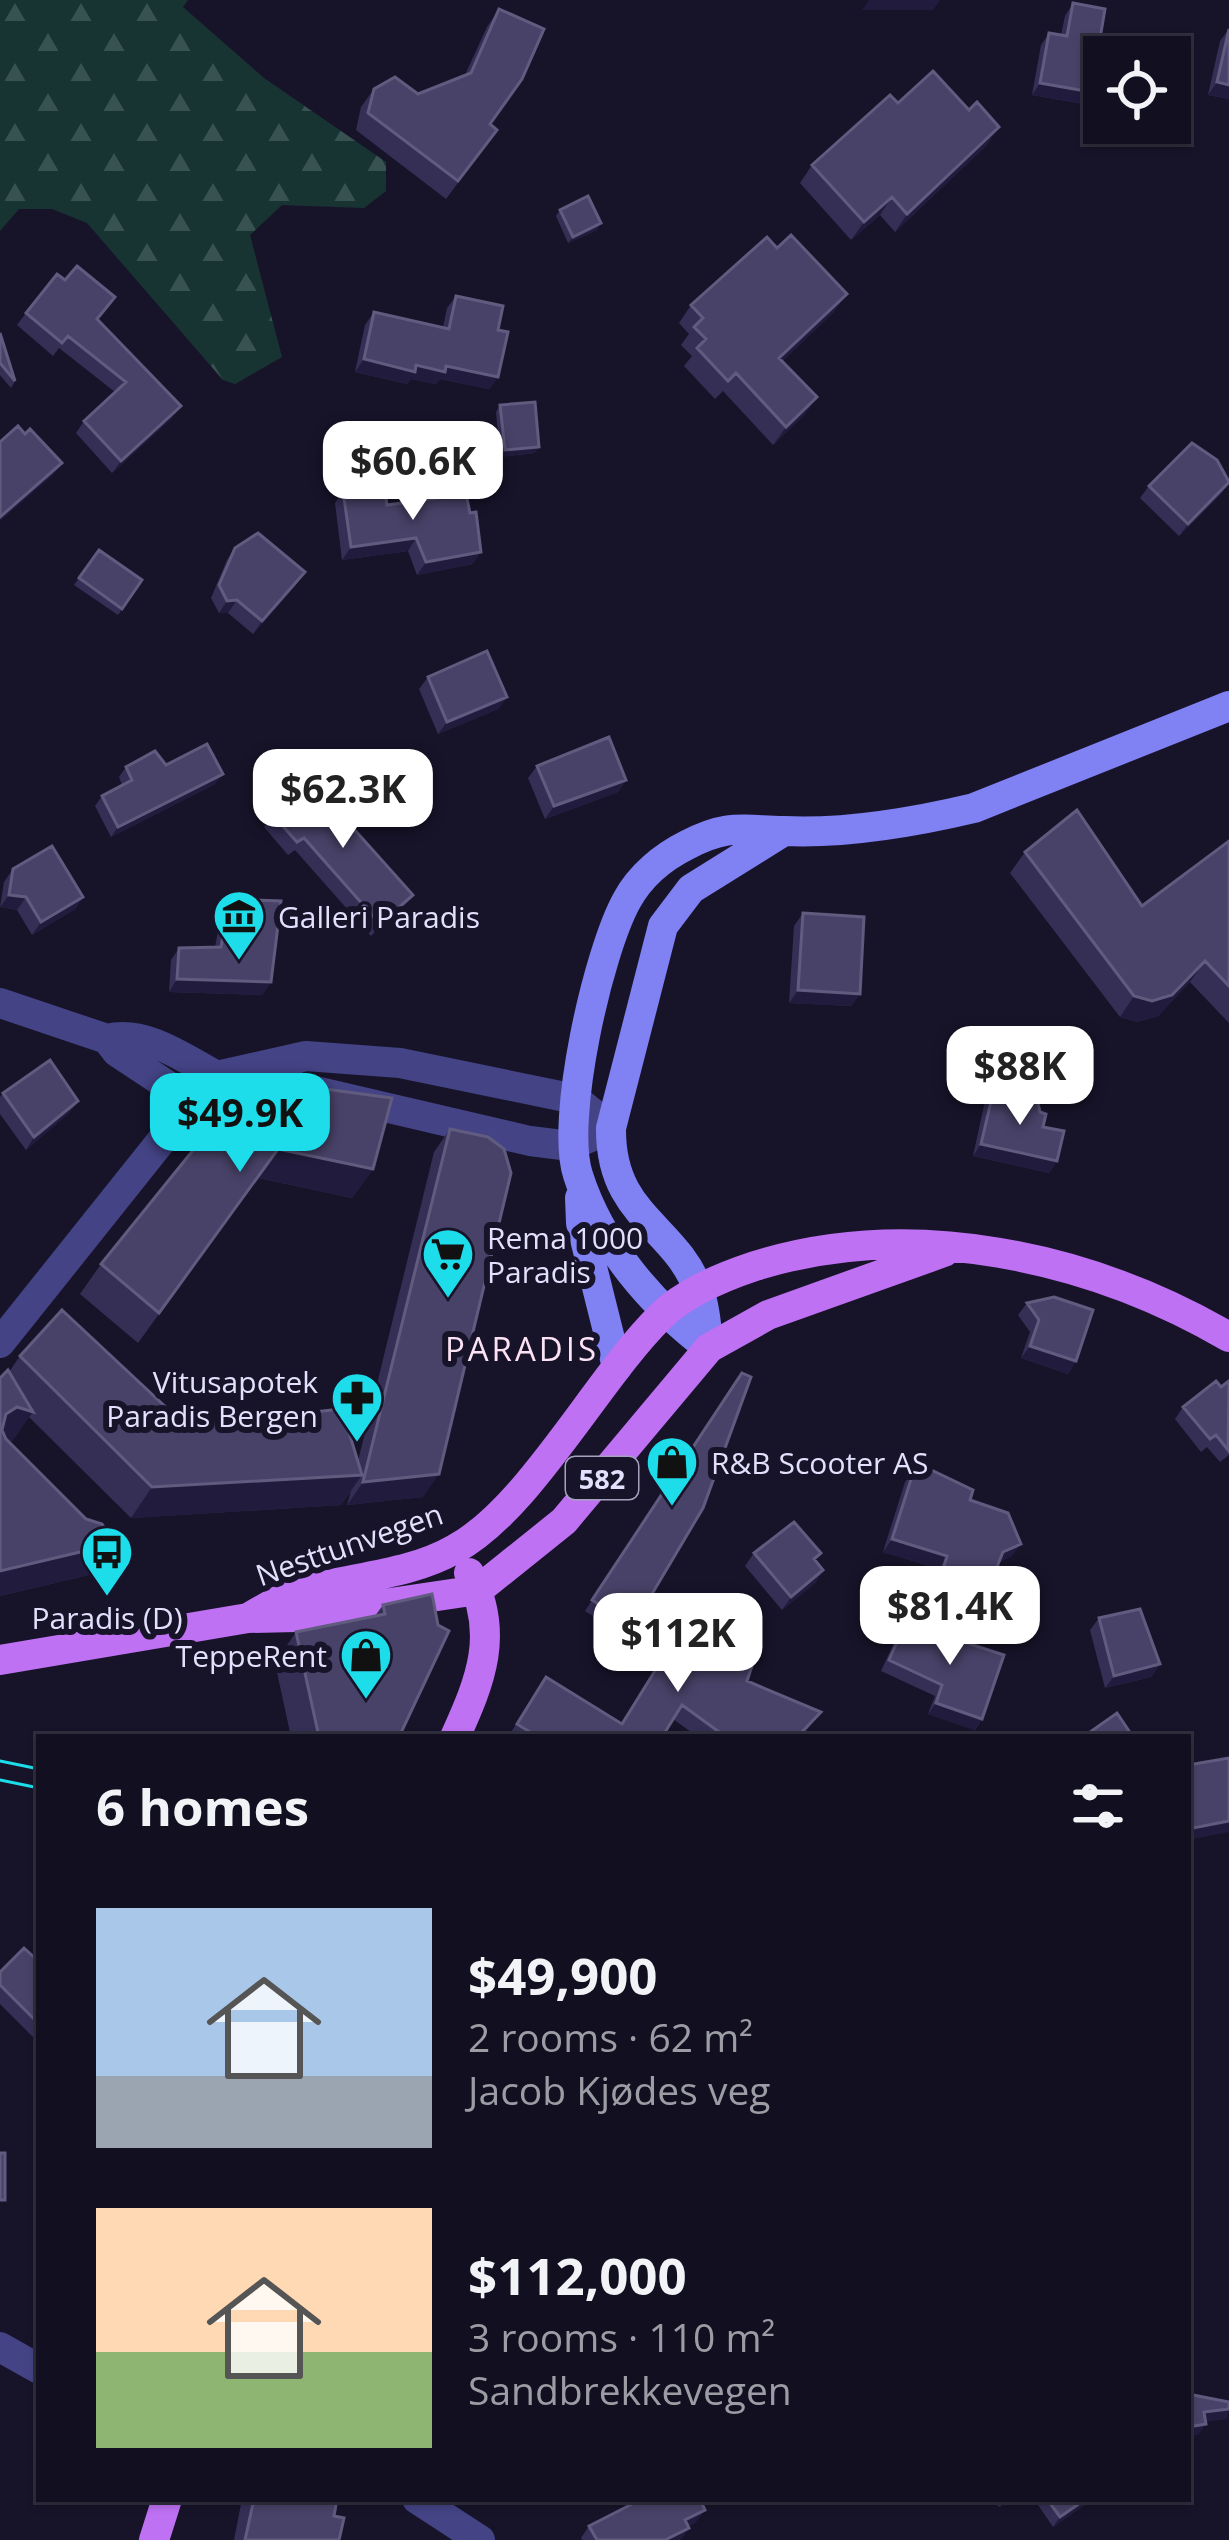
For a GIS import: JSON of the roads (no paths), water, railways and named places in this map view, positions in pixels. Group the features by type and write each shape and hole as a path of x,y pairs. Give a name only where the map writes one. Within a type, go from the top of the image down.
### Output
{"main road":[{"path":"617,1367 581,1223 579,1180 570,1146 575,1099 611,938 639,881 684,846 742,825 784,832 929,818 974,808 1229,706"},
{"path":"709,1348 708,1284 623,1189 610,1157 611,1128 663,926 691,889 784,832"},
{"path":"579,1180 607,1234 663,1313 709,1348"},
{"name":"582","path":"708,1284 788,1256 859,1244 956,1248 1094,1276 1177,1306 1229,1336"},
{"name":"582","path":"478,1590 564,1521 709,1348 768,1315 956,1248"},
{"name":"Nesttunvegen","path":"248,1618 295,1594 456,1549 534,1472 663,1313 708,1284"},
{"path":"456,1549 478,1590 488,1648 456,1734"},
{"name":"Nesttunvegen","path":"0,1660 248,1618 296,1617 478,1590"},
{"path":"154,2540 164,2502"}],"street":[{"path":"0,1004 107,1039 123,1035 158,1045 217,1076"},
{"path":"107,1039 117,1052 188,1099"},
{"path":"0,1343 145,1161 188,1099 217,1076 270,1069 306,1057 350,1057 575,1099 611,1128 570,1146 290,1085 270,1069"},
{"path":"0,2347 36,2367"},
{"path":"422,2502 480,2540"}],"tram line":[{"path":"0,1761 36,1768"},
{"path":"0,1780 36,1787"}],"place":[{"name":"Galleri Paradis","path":"239,962"},
{"name":"Rema 1000 Paradis","path":"448,1300"},
{"name":"Vitusapotek Paradis Bergen","path":"357,1444"},
{"name":"R&B Scooter AS","path":"672,1508"},
{"name":"Paradis (D)","path":"107,1598"},
{"name":"TeppeRent","path":"366,1701"}],"district":[{"name":"PARADIS","path":"522,1348"}]}
